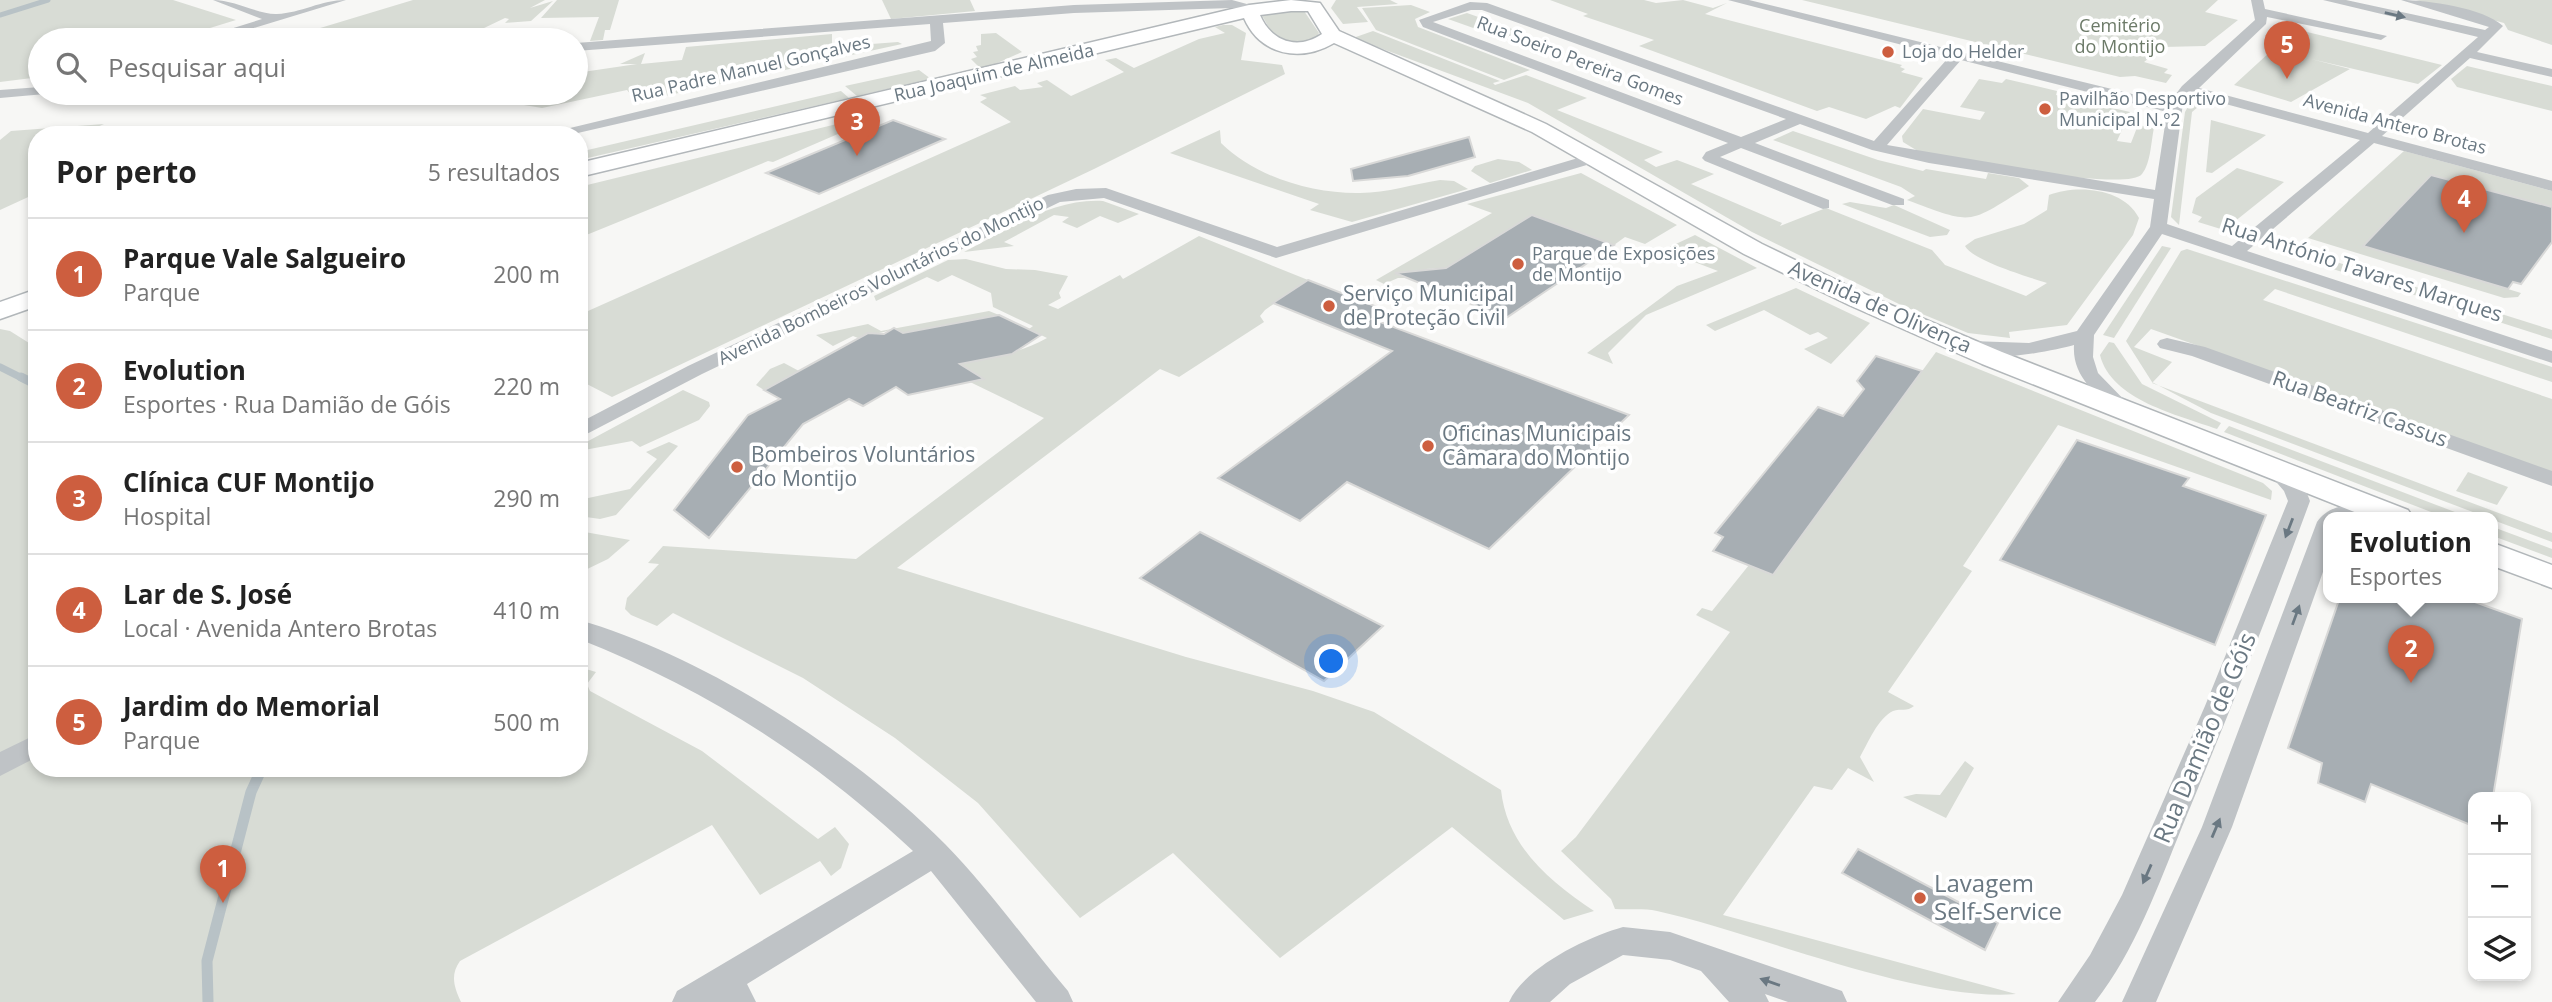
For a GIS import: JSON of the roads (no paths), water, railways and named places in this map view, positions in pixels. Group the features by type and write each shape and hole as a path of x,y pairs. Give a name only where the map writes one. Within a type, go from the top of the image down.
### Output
{"main road":[{"path":"1286,0 1317,4 1332,35 1328,41 1306,46"},
{"name":"Rua Joaquim de Almeida","path":"588,168 1204,23 1248,7 1286,0"},
{"name":"Avenida de Olivença","path":"1248,7 1268,41 1380,59"},
{"name":"Avenida de Olivença","path":"1332,35 1380,59 1501,109 1595,158 1799,272 1960,345 2385,512"},
{"path":"2,315 28,302"},
{"path":"2,315 28,317"},
{"path":"2498,556 2552,577"}],"street":[{"path":"219,0 275,19"},
{"path":"243,28 340,0"},
{"path":"1734,0 2174,109"},
{"path":"2329,0 2489,36"},
{"path":"2235,252 2434,85 2497,26 2494,22 2406,0"},
{"name":"Rua Soeiro Pereira Gomes","path":"1877,147 1483,6 1470,6 1425,20 1427,24 1898,202"},
{"path":"2124,410 2089,375 2083,357 2084,335 2158,227 2174,109 2191,85 2262,21 2259,6 2381,36"},
{"path":"588,46 1074,9 1248,7"},
{"name":"Rua Padre Manuel Gonçalves","path":"588,126 930,48 938,43 936,19"},
{"path":"2470,52 2552,71"},
{"path":"1957,56 1877,147 2163,196"},
{"name":"Avenida Antero Brotas","path":"2191,85 2552,176"},
{"path":"0,94 28,92"},
{"path":"1800,118 1740,142 1710,158 1823,204"},
{"name":"Avenida Antero Brotas","path":"2377,134 2552,186"},
{"name":"Avenida Bombeiros Voluntários do Montijo","path":"588,427 695,370 1065,194 1085,191 1106,193 1276,253 1595,158"},
{"name":"Rua António Tavares Marques","path":"2158,227 2552,357"},
{"path":"1960,345 2021,352 2053,346 2084,335"},
{"name":"Rua Beatriz Cassus","path":"2167,344 2198,351 2552,478"},
{"name":"Rua Damião de Góis","path":"2076,1002 2090,986 2143,883 2239,662 2299,501 2295,489 2277,470"},
{"path":"2348,512 2369,512"},
{"name":"Rua Damião de Góis","path":"2139,1002 2217,827 2323,538"},
{"path":"588,634 660,661 747,709 848,777 935,853 1056,1002"},
{"path":"0,765 28,749"},
{"path":"0,772 28,759"},
{"path":"689,1002 732,991 935,853"},
{"path":"1526,1002 1558,974 1606,946 1623,941 1670,946 1830,1002"},
{"path":"1711,962 1752,1002"}],"waterway":[{"path":"0,15 48,0"},
{"path":"0,367 24,379"},
{"path":"21,377 28,380"},
{"path":"208,1002 207,961 251,792 258,777"}],"place":[{"name":"Loja do Helder","path":"1888,52"},
{"name":"Jardim do Memorial","path":"2287,79"},
{"name":"Pavilhão Desportivo Municipal N.º2","path":"2045,109"},
{"name":"Clínica CUF Montijo","path":"857,156"},
{"name":"Lar de S. José","path":"2464,233"},
{"name":"Parque de Exposições de Montijo","path":"1518,264"},
{"name":"Serviço Municipal de Proteção Civil","path":"1329,306"},
{"name":"Oficinas Municipais Câmara do Montijo","path":"1428,446"},
{"name":"Bombeiros Voluntários do Montijo","path":"737,467"},
{"name":"Evolution","path":"2411,683"},
{"name":"Lavagem Self-Service","path":"1920,898"},
{"name":"Parque Vale Salgueiro","path":"223,903"}],"park label":[{"name":"Cemitério do Montijo","path":"2120,36"}]}
